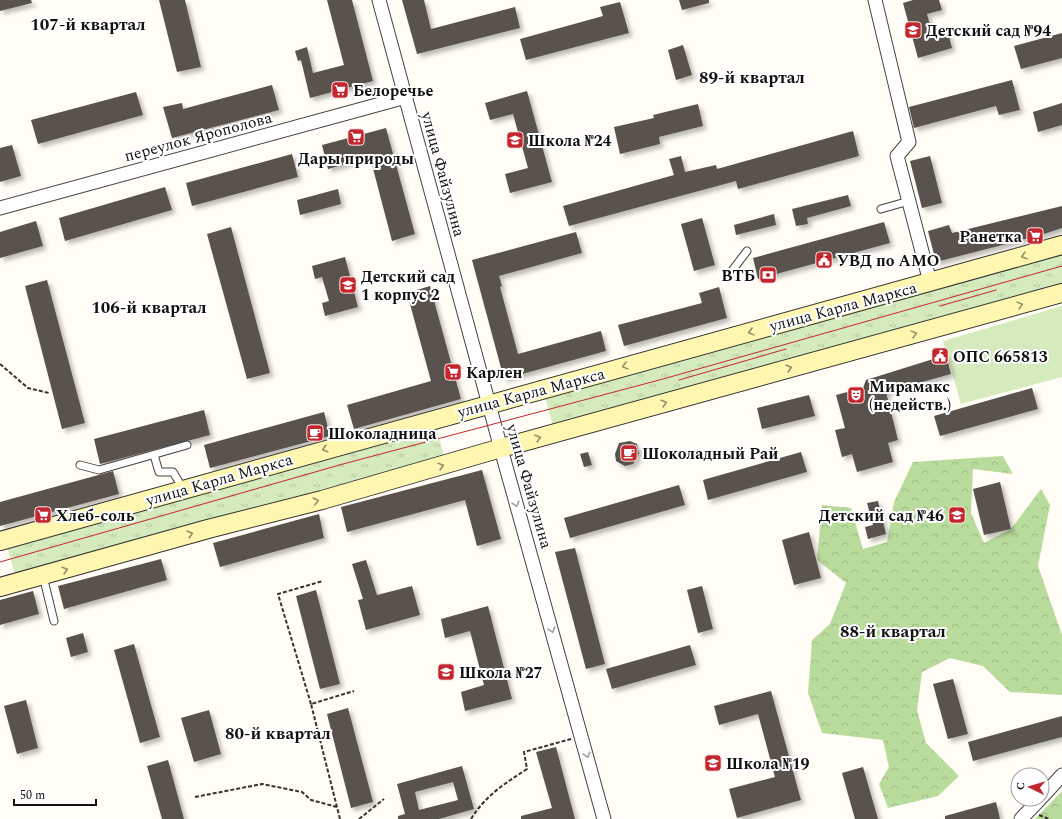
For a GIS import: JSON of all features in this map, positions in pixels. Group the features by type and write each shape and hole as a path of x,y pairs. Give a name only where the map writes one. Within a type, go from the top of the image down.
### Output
{"main road":[{"name":"улица Карла Маркса","path":"0,541 1062,245"},
{"path":"0,587 1062,293"}],"street":[{"name":"улица Файзулина","path":"379,0 604,819"},
{"path":"875,0 909,142 897,156 930,282"},
{"name":"переулок Ярополова","path":"0,208 406,97"},
{"path":"1050,788 1062,775"},
{"path":"1021,819 1032,807"}],"lane":[{"path":"881,209 908,201"},
{"path":"731,272 747,251"},
{"path":"80,465 99,470 187,445"},
{"path":"154,455 159,472 173,472 179,482"},
{"path":"44,576 54,621"}],"path":[{"path":"0,364 28,388 49,393"},
{"path":"323,581 278,594 310,704 340,819"},
{"path":"310,704 354,691"},
{"path":"471,819 480,803 505,782 527,769 524,752 574,738"},
{"path":"195,797 262,784 302,792 311,800 337,807"},
{"path":"359,819 384,799"}],"green space":[{"path":"1062,254 1062,284 553,426 545,397"},
{"path":"1062,306 1062,377 961,404 943,341"},
{"path":"436,427 444,456 15,574 7,547"},
{"path":"1003,456 1013,474 973,469 971,513 984,543 1011,529 1041,489 1050,505 1038,566 1062,635 1062,695 1010,692 983,666 950,658 922,672 917,710 926,743 959,776 938,796 888,808 879,784 889,767 883,740 822,733 808,693 812,640 830,624 846,583 817,560 822,505 851,508 863,549 887,542 894,502 913,462"},
{"path":"1062,791 1062,819 1035,819 1047,807 1050,807 1050,803"}],"building":[{"path":"0,0 31,0 32,3 0,11"},
{"path":"159,0 185,0 201,67 177,72"},
{"path":"327,0 352,0 373,81 310,98 301,60 298,61 295,51 307,47 313,73 344,65"},
{"path":"402,0 424,0 431,29 515,7 520,28 417,54"},
{"path":"679,0 709,0 709,3 682,10"},
{"path":"913,0 939,0 942,10 927,14 932,33 947,29 952,48 918,58 903,3"},
{"path":"620,2 629,33 526,60 520,39 603,16 600,7"},
{"path":"1062,33 1062,58 1021,69 1014,46"},
{"path":"683,45 692,75 676,80 668,50"},
{"path":"1012,80 1020,110 999,115 996,106 914,128 909,107"},
{"path":"272,85 279,110 172,138 163,107 182,103 183,109"},
{"path":"527,91 552,182 510,193 505,174 528,168 513,114 490,120 485,103"},
{"path":"136,92 143,115 38,144 31,120"},
{"path":"1062,103 1062,125 1038,132 1033,112"},
{"path":"698,104 703,126 659,137 660,144 620,154 614,127 654,118 653,115"},
{"path":"386,128 415,234 392,241 370,157 328,169 322,145"},
{"path":"853,131 859,156 738,189 736,181 569,226 563,206 674,175 669,159 681,156 685,172 716,165 717,169"},
{"path":"12,145 21,176 0,182 0,148"},
{"path":"292,154 298,177 192,206 186,183"},
{"path":"930,156 942,203 922,208 910,161"},
{"path":"165,187 172,210 65,241 59,218"},
{"path":"338,189 341,204 300,215 297,200"},
{"path":"848,195 851,206 807,218 808,224 796,226 792,209"},
{"path":"1062,206 1062,228 1041,235 936,262 928,231 949,225 952,233"},
{"path":"774,214 776,225 736,235 734,225"},
{"path":"702,218 715,265 694,271 681,224"},
{"path":"36,221 43,246 0,258 0,232"},
{"path":"884,222 890,243 758,279 753,258"},
{"path":"231,227 270,373 247,379 207,234"},
{"path":"576,232 582,253 499,276 502,286 500,287 518,354 601,331 606,351 504,379 472,260"},
{"path":"345,257 358,307 325,316 322,303 329,301 322,277 315,279 312,266"},
{"path":"47,280 85,423 62,429 25,286"},
{"path":"430,286 461,399 354,429 347,405 431,381 407,293"},
{"path":"719,287 727,318 624,346 618,325 702,303 699,293"},
{"path":"946,355 951,374 886,392 898,440 888,443 893,462 857,472 852,454 842,457 835,430 845,428 836,395 863,388 866,380"},
{"path":"1032,388 1038,409 940,436 934,416"},
{"path":"809,395 815,416 762,429 757,408"},
{"path":"204,410 210,435 100,464 94,439"},
{"path":"324,412 330,436 210,468 204,445"},
{"path":"630,441 637,444 639,454 633,464 625,466 616,461 615,454 619,443"},
{"path":"588,452 592,465 584,467 580,454"},
{"path":"801,452 807,472 708,500 703,480"},
{"path":"482,470 501,539 477,546 465,500 347,532 341,507"},
{"path":"113,471 119,494 0,526 0,502"},
{"path":"1000,482 1011,529 984,535 973,489"},
{"path":"679,485 685,505 570,538 564,518"},
{"path":"878,501 886,534 868,539 865,527 873,525 867,503"},
{"path":"319,514 324,538 220,567 213,543"},
{"path":"809,532 821,578 794,585 782,540"},
{"path":"575,548 605,664 586,669 555,552"},
{"path":"161,559 167,580 64,609 58,586"},
{"path":"366,560 377,595 412,586 420,615 366,630 358,600 363,599 352,564"},
{"path":"702,586 713,629 698,633 687,590"},
{"path":"316,590 340,684 320,689 296,596"},
{"path":"33,591 39,614 0,625 0,600"},
{"path":"488,606 512,699 465,711 461,692 484,685 470,631 445,638 441,619"},
{"path":"83,633 88,652 71,657 66,638"},
{"path":"134,644 160,737 140,743 114,650"},
{"path":"690,645 696,665 612,689 606,669"},
{"path":"953,679 968,734 948,739 933,684"},
{"path":"771,691 801,800 737,818 729,789 775,777 758,714 719,725 714,706"},
{"path":"26,700 38,748 17,754 4,706"},
{"path":"348,708 373,802 351,808 327,714"},
{"path":"209,710 221,754 194,762 181,718"},
{"path":"1062,716 1062,737 973,761 968,742"},
{"path":"556,747 575,819 521,819 521,816 552,808 536,752"},
{"path":"168,760 184,819 162,819 147,766"},
{"path":"462,766 474,809 439,819 398,819 398,816 405,814 397,784","holes":["453,782 458,800 419,810 415,792"]},
{"path":"863,767 878,819 855,819 842,773"},
{"path":"996,802 1000,819 945,819 945,816"}],"tram line":[{"path":"0,562 343,464 663,379 1062,266"},
{"path":"940,306 996,290"},
{"path":"679,380 786,349"}],"place":[{"name":"Детский сад №94","path":"913,30"},
{"name":"Белоречье","path":"340,90"},
{"name":"Дары природы","path":"356,137"},
{"name":"Школа №24","path":"515,140"},
{"name":"Ранетка","path":"1035,236"},
{"name":"УВД по АМО","path":"824,260"},
{"name":"ВТБ","path":"768,275"},
{"name":"Детский сад 1 корпус 2","path":"348,285"},
{"name":"ОПС 665813","path":"940,356"},
{"name":"Карлен","path":"453,372"},
{"name":"Мирамакс (недейств.)","path":"856,395"},
{"name":"Шоколадница","path":"315,433"},
{"name":"Шоколадный Рай","path":"629,453"},
{"name":"Хлеб-соль","path":"43,515"},
{"name":"Детский сад №46","path":"957,515"},
{"name":"Школа №27","path":"446,672"},
{"name":"Школа №19","path":"713,763"}],"district":[{"name":"107-й квартал","path":"88,24"},
{"name":"89-й квартал","path":"752,77"},
{"name":"106-й квартал","path":"149,307"},
{"name":"88-й квартал","path":"893,631"},
{"name":"80-й квартал","path":"278,733"}]}
